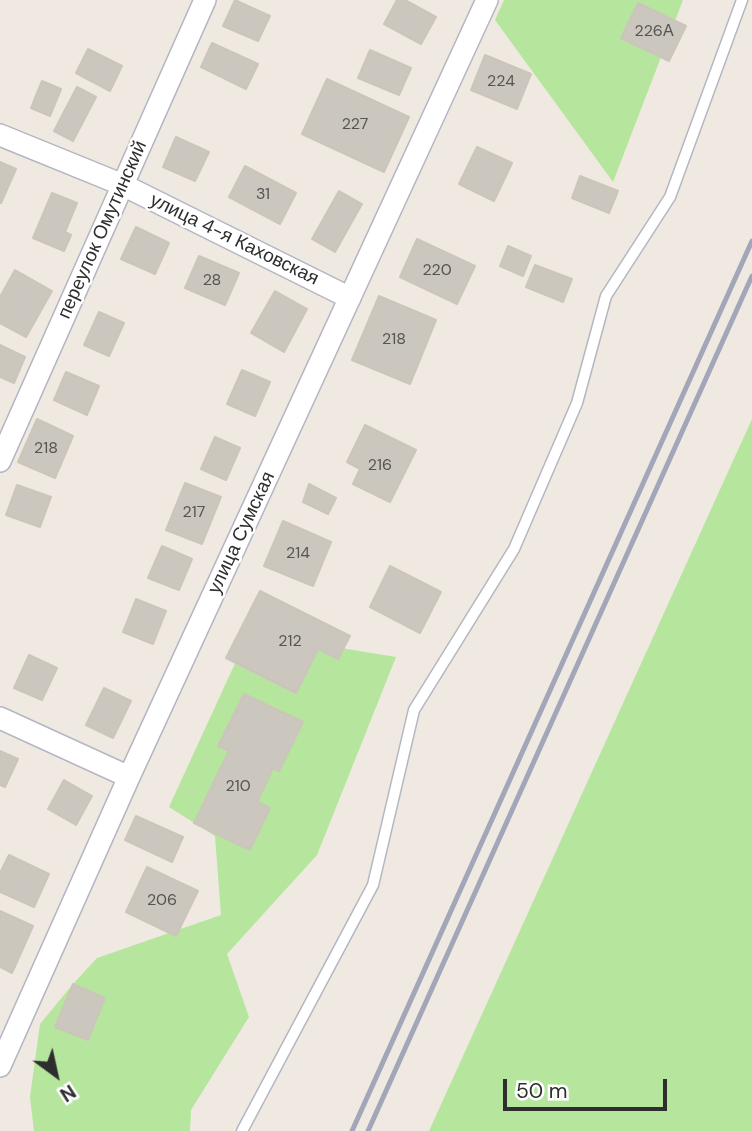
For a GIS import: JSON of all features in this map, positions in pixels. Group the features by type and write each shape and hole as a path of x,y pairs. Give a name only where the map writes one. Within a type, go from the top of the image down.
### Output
{"street":[{"name":"переулок Омутинский","path":"0,461 205,0"},
{"name":"улица Сумская","path":"0,1066 129,777 487,0"},
{"name":"улица 4-я Каховская","path":"0,135 123,185 351,298"},
{"path":"0,718 129,777"}],"lane":[{"path":"242,1131 373,885 414,710 514,549 577,403 606,296 670,197 742,0"}],"green space":[{"path":"504,0 683,0 613,182 495,20"},
{"path":"752,419 752,1131 429,1131"},
{"path":"249,633 396,657 317,855 227,954 249,1017 191,1110 190,1131 34,1131 30,1097 40,1024 73,984 97,958 221,915 215,836 169,807"}],"building":[{"path":"235,0 270,16 258,41 223,26"},
{"path":"397,0 405,0 436,17 421,44 384,24"},
{"path":"638,3 686,26 669,61 621,38"},
{"path":"212,43 258,64 246,89 201,67"},
{"path":"88,49 122,66 110,91 76,73"},
{"path":"370,50 411,68 399,95 358,78"},
{"path":"485,55 531,74 517,109 471,90"},
{"path":"327,79 409,117 384,172 302,134"},
{"path":"42,81 61,89 50,116 31,108"},
{"path":"77,87 96,97 73,141 54,131"},
{"path":"176,137 209,152 195,181 163,167"},
{"path":"477,147 512,163 494,201 459,184"},
{"path":"0,162 16,169 1,203 0,202"},
{"path":"245,166 296,193 280,224 229,197"},
{"path":"580,176 618,191 609,213 572,198"},
{"path":"339,191 362,204 335,252 312,239"},
{"path":"52,193 77,203 65,232 71,235 64,251 33,238"},
{"path":"136,227 169,243 155,274 121,259"},
{"path":"417,239 475,266 457,304 400,277"},
{"path":"508,246 531,256 523,276 500,266"},
{"path":"199,256 239,273 225,305 185,288"},
{"path":"535,265 572,279 563,302 526,287"},
{"path":"15,270 52,291 26,337 0,323 0,297"},
{"path":"275,291 307,309 284,352 251,333"},
{"path":"379,296 436,320 410,384 352,360"},
{"path":"99,312 124,323 109,356 84,345"},
{"path":"0,345 25,357 14,383 0,377"},
{"path":"242,370 270,382 255,416 227,404"},
{"path":"66,372 99,386 87,415 54,400"},
{"path":"37,419 73,436 55,478 18,462"},
{"path":"365,425 416,450 390,502 353,484 360,469 347,462"},
{"path":"215,437 240,448 226,480 201,469"},
{"path":"185,483 221,497 202,544 166,530"},
{"path":"309,484 336,498 328,514 303,502"},
{"path":"17,485 51,497 40,527 6,515"},
{"path":"283,521 331,542 313,586 264,566"},
{"path":"162,546 192,559 179,590 148,578"},
{"path":"390,566 441,592 420,633 370,607"},
{"path":"260,591 350,636 338,659 318,649 296,693 226,658"},
{"path":"136,599 166,611 153,644 123,632"},
{"path":"29,655 57,668 42,700 14,688"},
{"path":"104,688 131,701 113,738 86,725"},
{"path":"244,694 303,722 279,771 273,768 257,802 270,808 250,850 194,823 229,751 218,746"},
{"path":"0,751 18,759 5,787 0,785"},
{"path":"64,780 92,796 76,825 48,809"},
{"path":"136,816 183,837 172,862 125,840"},
{"path":"9,855 49,874 34,907 0,892 0,873"},
{"path":"147,867 198,891 176,936 126,912"},
{"path":"0,911 33,926 12,973 0,967"},
{"path":"73,984 105,998 88,1040 55,1027"}],"railway":[{"path":"352,1131 752,241"},
{"path":"368,1131 752,276"}]}
